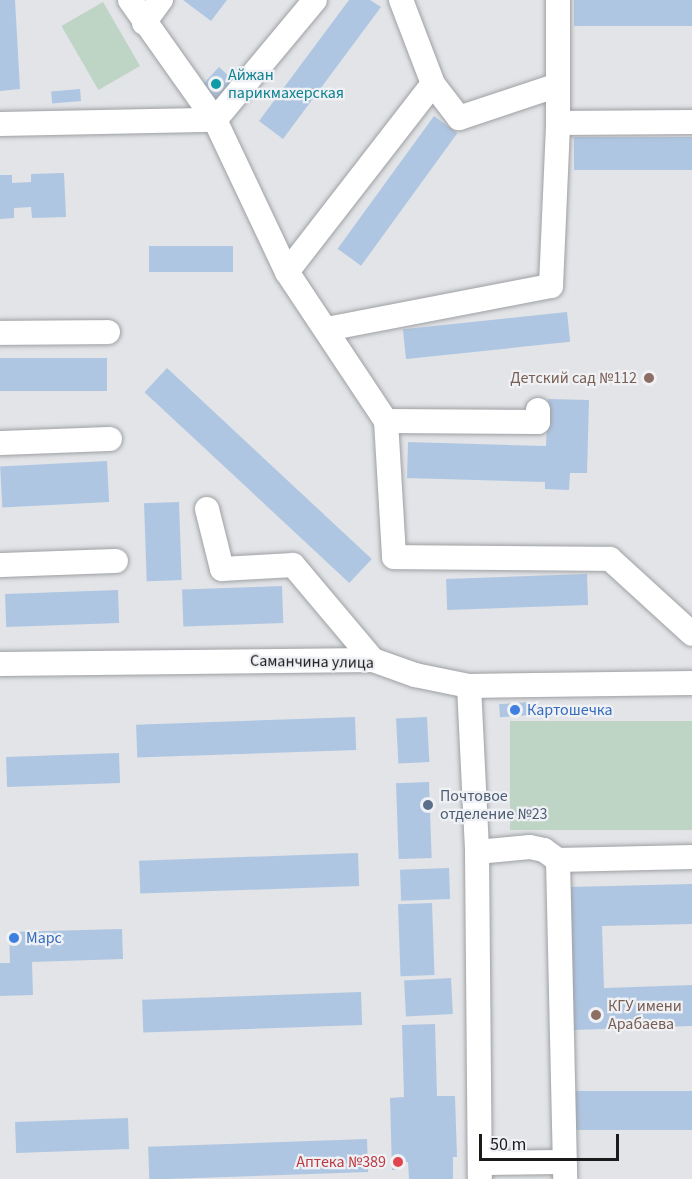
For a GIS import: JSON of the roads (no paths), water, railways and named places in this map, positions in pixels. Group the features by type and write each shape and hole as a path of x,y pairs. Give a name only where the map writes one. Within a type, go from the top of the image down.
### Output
{"street":[{"path":"130,0 144,23 215,120 287,272 386,421 394,557 610,559 692,634"},
{"path":"144,23 161,0"},
{"path":"0,124 215,120 315,0"},
{"path":"400,0 433,84 459,118 558,85"},
{"path":"327,329 551,286 558,123 558,0"},
{"path":"287,272 433,84"},
{"path":"558,123 692,122"},
{"path":"0,333 108,332"},
{"path":"386,421 538,422 538,411"},
{"path":"0,443 110,439"},
{"path":"207,509 222,569 293,565 374,660"},
{"path":"0,565 116,561"},
{"name":"Саманчина улица","path":"0,664 374,660 415,675 469,686 692,684"},
{"path":"469,686 477,852 480,1171 564,1170 558,860"},
{"path":"477,852 530,847 544,850 558,860 692,857"}],"place":[{"name":"Айжан парикмахерская","path":"216,84"},
{"name":"Детский сад №112","path":"649,378"},
{"name":"Картошечка","path":"515,710"},
{"name":"Почтовое отделение №23","path":"428,805"},
{"name":"Марс","path":"14,938"},
{"name":"КГУ имени Арабаева","path":"596,1015"},
{"name":"Аптека №389","path":"398,1162"}]}
